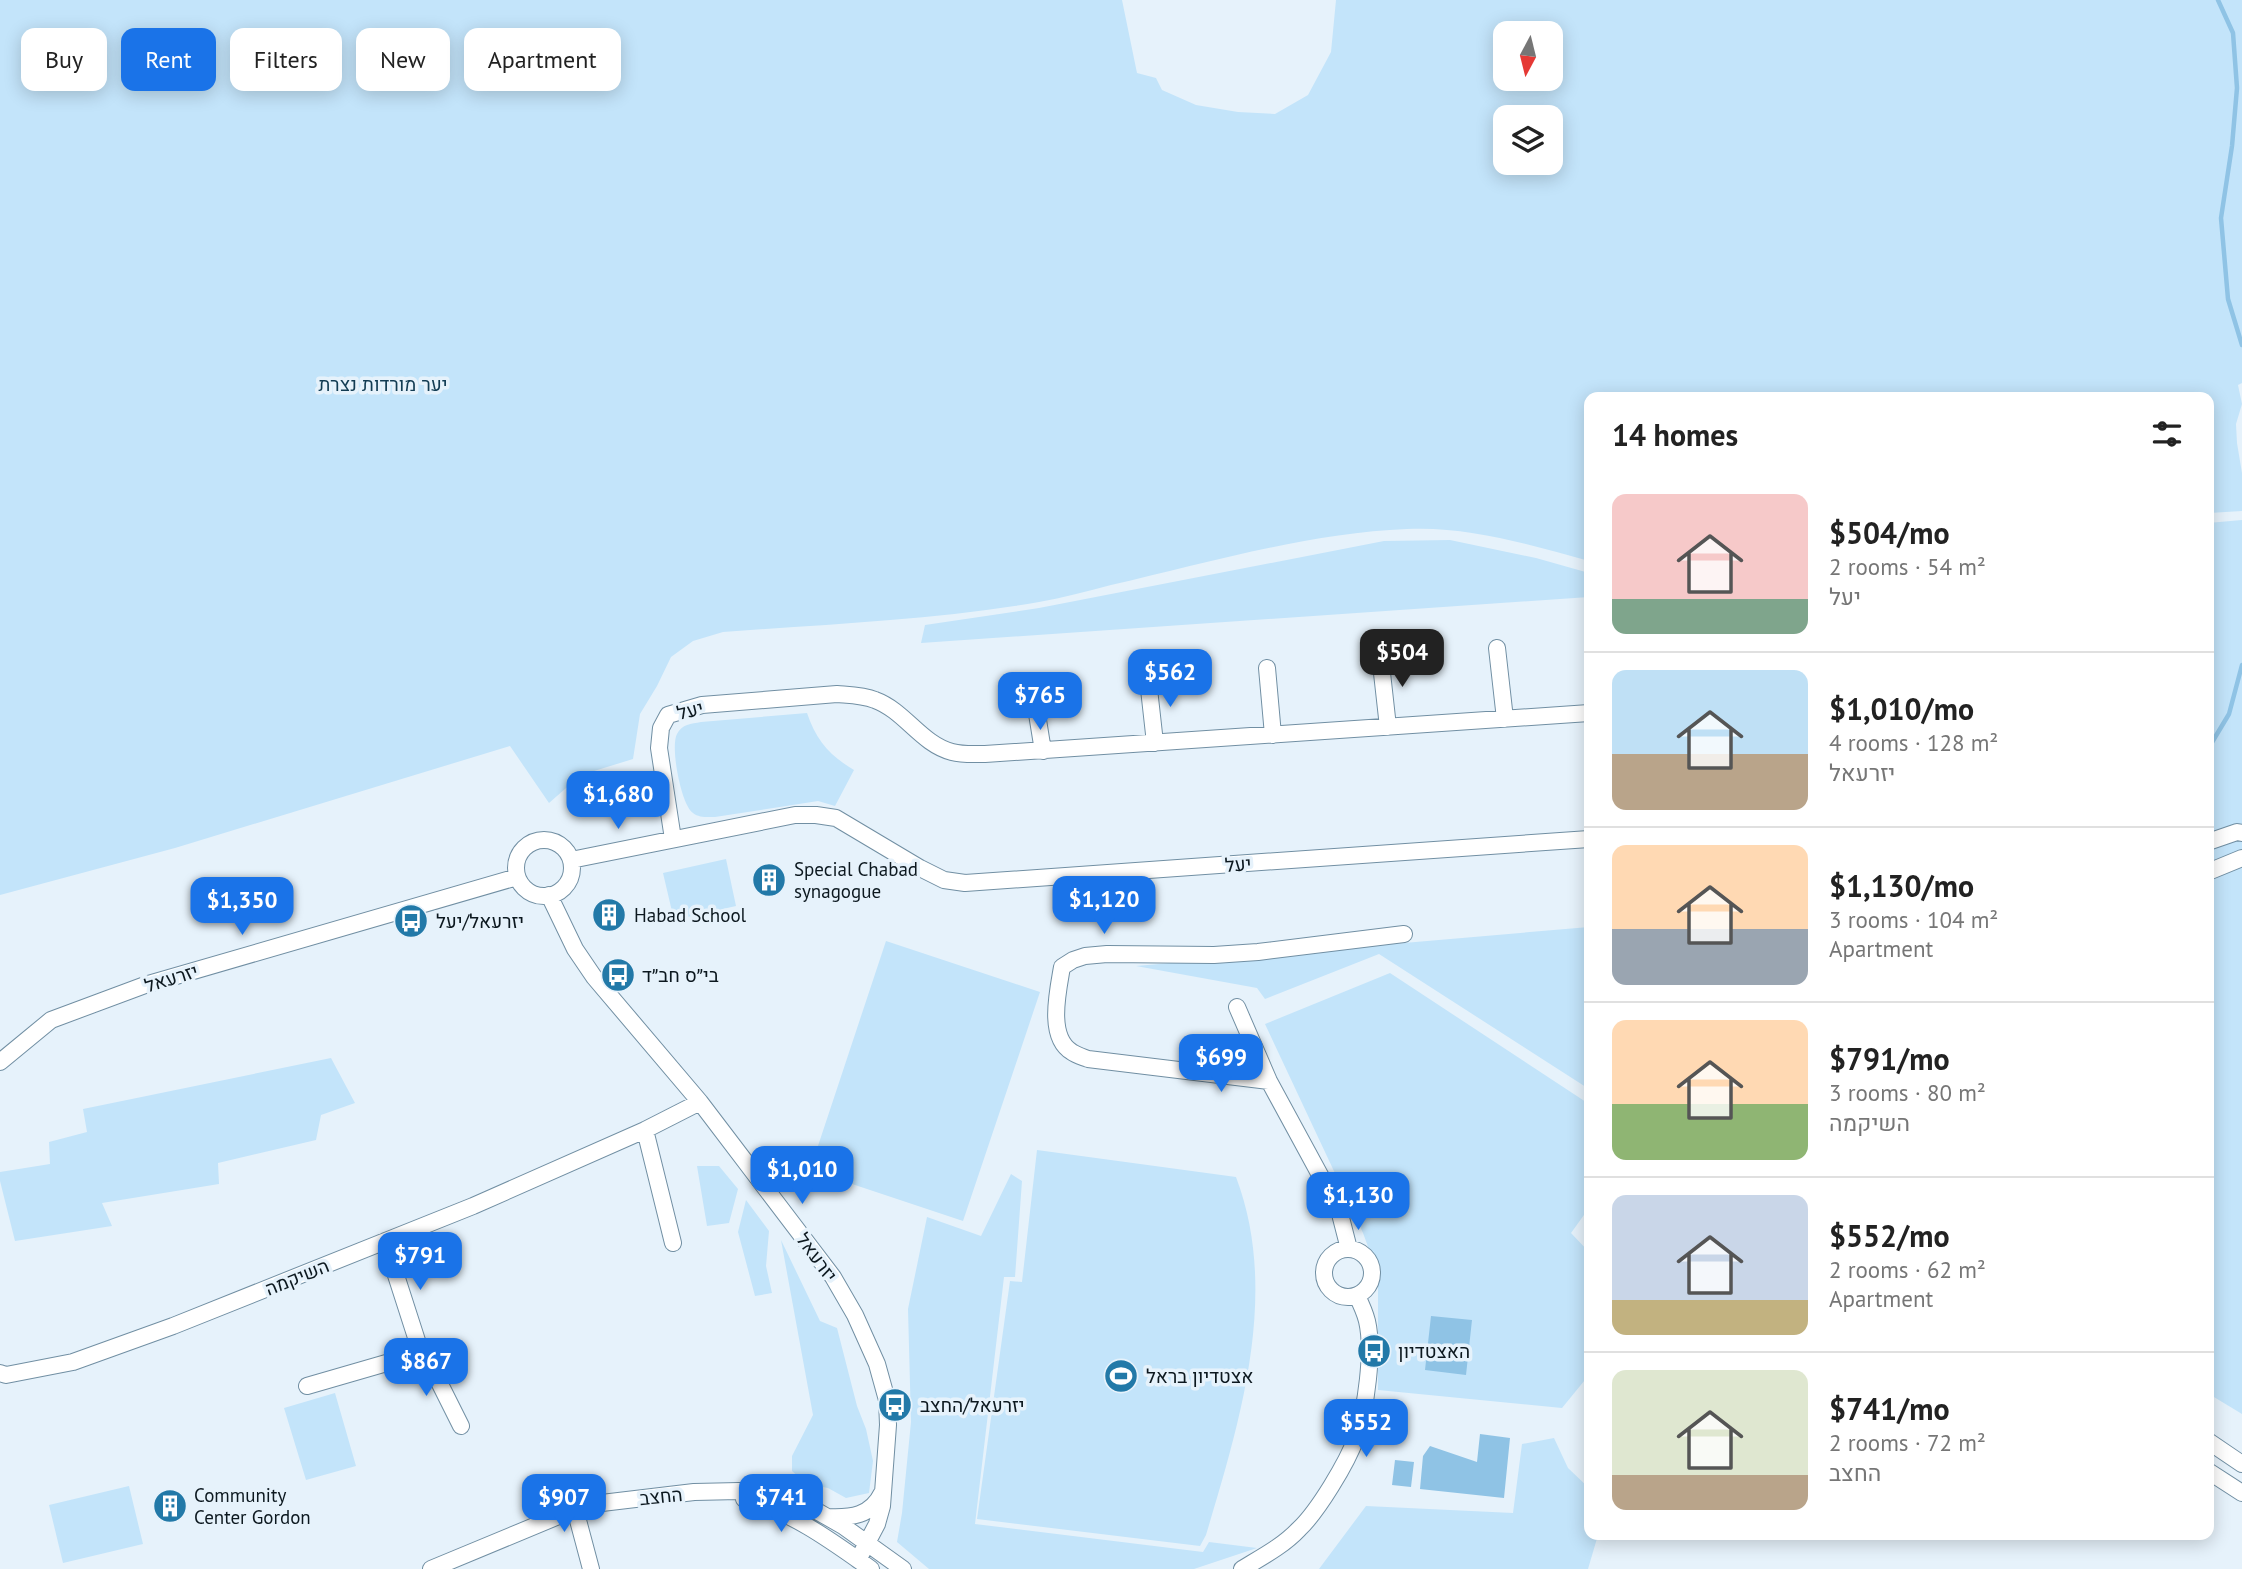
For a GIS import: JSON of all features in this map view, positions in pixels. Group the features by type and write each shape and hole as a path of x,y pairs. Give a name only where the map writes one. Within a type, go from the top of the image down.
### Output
{"street":[{"path":"1497,648 1505,719"},
{"path":"1380,655 1388,727"},
{"path":"1267,668 1273,735"},
{"path":"1148,680 1155,743"},
{"path":"1033,689 1042,751"},
{"name":"יעל","path":"1584,713 985,754 951,752 928,740 886,705 873,699 837,694 702,705 668,715 661,728 660,748 673,839 795,815 816,814 836,818 944,880 965,883 1584,839"},
{"path":"2214,840 2237,832 2242,833"},
{"path":"570,860 673,839"},
{"path":"537,841 555,843 563,848 570,860 572,872 569,881 563,888 549,895 538,895 529,891 517,877 517,859 522,850 537,841"},
{"path":"2214,870 2242,858"},
{"name":"יזרעאל","path":"0,1062 51,1020 145,985 517,877"},
{"name":"יזרעאל","path":"549,895 575,949 594,977 700,1102 832,1277 855,1315 877,1364 887,1400 883,1491 865,1564"},
{"path":"1269,1081 1088,1059 1069,1051 1056,1029 1057,996 1062,967 1085,956 1247,953 1404,934"},
{"path":"1237,1007 1269,1081 1339,1210 1349,1249"},
{"name":"השיקמה","path":"0,1373 6,1375 74,1362 173,1326 473,1206 645,1130 700,1102"},
{"path":"645,1130 673,1243"},
{"path":"385,1241 421,1353 461,1426"},
{"path":"1349,1249 1368,1259 1373,1273 1368,1287 1357,1296 1342,1297 1334,1294 1325,1282 1323,1274 1328,1259 1341,1250 1349,1249"},
{"path":"1242,1569 1270,1553 1299,1530 1318,1507 1356,1439 1366,1397 1369,1361 1367,1320 1357,1296"},
{"path":"307,1386 421,1353"},
{"path":"2214,1445 2242,1464"},
{"path":"2214,1475 2242,1493"},
{"name":"החצב","path":"431,1569 585,1504 694,1492 739,1491 769,1495 815,1510 903,1569"},
{"path":"828,1517 858,1516 877,1503 883,1491"},
{"name":"החצב","path":"694,1492 738,1498 776,1511 833,1542 865,1564"},
{"path":"575,1509 591,1569"}],"green space":[{"name":"יער מורדות נצרת","path":"0,0 1122,0 1137,73 1156,78 1162,90 1196,105 1238,112 1275,114 1308,95 1331,52 1336,0 2242,0 2242,383 2238,385 2242,404 2236,424 2242,473 2242,511 2214,513 2214,392 1584,392 1584,560 1499,538 1453,530 1407,529 1370,532 1258,550 1057,598 1000,608 881,621 723,632 693,641 671,657 640,714 633,759 581,775 549,803 510,746 175,848 0,895"},
{"path":"2242,520 2242,1414 2214,1397 2214,522"},
{"path":"1450,540 1536,558 1584,572 1584,597 921,643 925,625 1039,608 1384,541"},
{"path":"807,713 825,746 854,770 835,806 818,801 715,817 693,813 684,799 676,762 675,741 681,728 701,722"},
{"path":"726,859 736,906 674,920 663,873"},
{"path":"1584,927 1584,1086 1379,954 1265,999 1257,988 1136,966"},
{"path":"886,941 1040,992 963,1221 810,1170"},
{"path":"1390,973 1584,1101 1584,1215 1571,1233 1584,1247 1584,1381 1562,1408 1378,1390 1378,1274 1363,1233 1265,1024"},
{"path":"331,1058 355,1103 321,1115 316,1140 218,1163 219,1184 102,1203 112,1226 15,1241 0,1172 50,1164 49,1142 87,1132 83,1109"},
{"name":"אצטדיון בראל","path":"1037,1150 1236,1177 1249,1221 1255,1266 1255,1311 1242,1402 1219,1492 1200,1546 977,1519 1010,1281 1022,1282"},
{"path":"697,1166 719,1166 738,1189 729,1223 707,1226"},
{"path":"1011,1174 1022,1181 1015,1277 1004,1277 975,1524 1203,1552 1209,1542 1257,1548 1194,1569 929,1569 897,1542 911,1422 908,1309 927,1217 981,1236"},
{"path":"746,1200 769,1231 766,1266 772,1293 755,1296 738,1232"},
{"path":"781,1240 820,1321 837,1328 873,1461 869,1493 846,1498 828,1488 807,1484 792,1471 792,1456 813,1415"},
{"path":"335,1393 356,1466 306,1480 284,1408"},
{"path":"1554,1438 1568,1468 1584,1483 1584,1540 1597,1540 1588,1569 1319,1569 1366,1506 1513,1513 1522,1444"},
{"path":"129,1486 143,1544 63,1563 49,1505"}],"shaded area":[{"path":"1431,1316 1472,1320 1466,1375 1425,1370"},
{"path":"1480,1434 1510,1438 1504,1498 1420,1489 1423,1456 1430,1446 1477,1462"},
{"path":"1395,1460 1414,1462 1411,1487 1392,1485"}],"waterway":[{"path":"2218,0 2233,33 2237,88 2232,146 2221,218 2228,299 2242,345"},
{"path":"2214,739 2229,714 2242,665"}],"place":[{"name":"Special Chabad synagogue","path":"769,880"},
{"name":"Habad School","path":"609,915"},
{"name":"יזרעאל/יעל","path":"411,921"},
{"name":"בי״ס חב״ד","path":"618,975"},
{"name":"האצטדיון","path":"1374,1351"},
{"name":"אצטדיון בראל","path":"1121,1376"},
{"name":"יזרעאל/החצב","path":"895,1405"},
{"name":"Community Center Gordon","path":"170,1506"}]}
